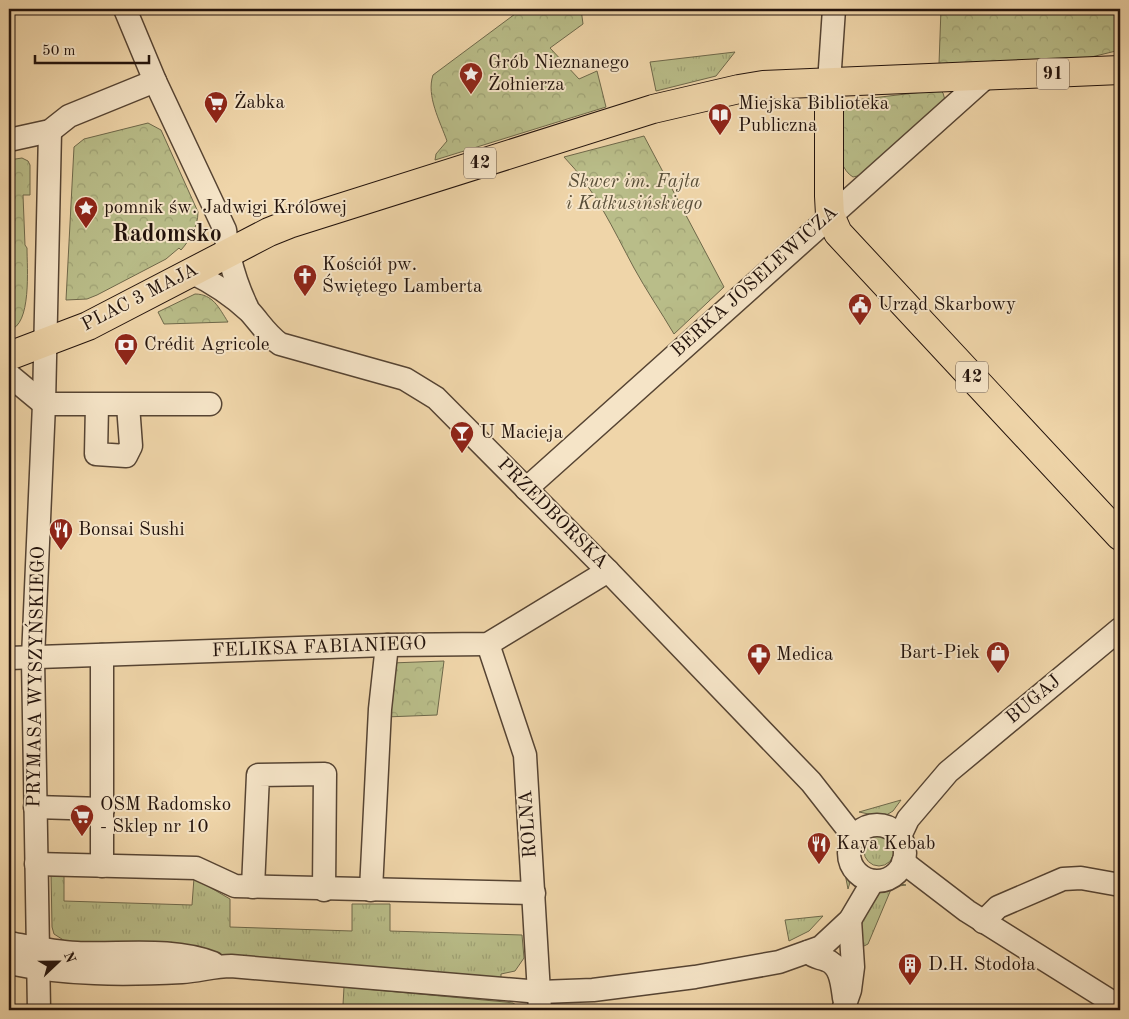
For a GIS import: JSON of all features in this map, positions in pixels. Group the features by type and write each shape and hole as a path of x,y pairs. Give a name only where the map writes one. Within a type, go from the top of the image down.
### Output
{"main road":[{"name":"91","path":"829,83 985,78 1120,70"},
{"name":"42","path":"228,254 289,224 654,109 738,89 778,84 829,83 830,215 833,225 844,241 1120,536"},
{"name":"PLAC 3 MAJA","path":"9,356 45,344 88,326 228,254"}],"street":[{"path":"126,9 155,81 225,230 228,254"},
{"path":"829,83 834,9"},
{"name":"BERKA JOSELEWICZA","path":"526,488 985,78"},
{"path":"9,140 50,131 70,116 155,81"},
{"path":"45,344 50,131"},
{"name":"PRZEDBORSKA","path":"228,254 241,294 251,314"},
{"name":"PRZEDBORSKA","path":"191,272 226,291 251,314 270,337 280,344 405,379 424,390 451,412 608,571 811,782 877,831"},
{"name":"PRYMASA WYSZYŃSKIEGO","path":"39,1010 33,658 45,344"},
{"path":"9,375 44,404 210,404"},
{"path":"97,405 96,454 126,456 131,446 128,405"},
{"path":"488,644 608,571"},
{"name":"BUGAJ","path":"877,831 916,791 948,772 1120,628"},
{"path":"372,890 380,709 387,644"},
{"name":"FELIKSA FABIANIEGO","path":"9,658 387,644 488,644"},
{"name":"ROLNA","path":"488,644 525,755 540,1001"},
{"path":"102,655 102,866"},
{"path":"253,887 258,775 325,774 324,890"},
{"path":"35,807 103,809"},
{"path":"865,877 849,859 849,849 877,831 904,845 899,868"},
{"path":"36,864 196,868 235,886 324,890 534,893"},
{"path":"808,952 846,903 856,883 865,877 899,868 1120,1007"},
{"path":"844,1006 850,990 853,967 850,920 865,877"},
{"path":"975,917 1063,879 1081,878 1120,885"},
{"path":"9,963 77,953 175,955 203,959 219,966 280,969 540,1001 593,990 695,977 778,962 821,947 850,920"},
{"path":"9,942 39,959"},
{"path":"808,952 815,958 826,960 836,967 840,976 844,1006"}],"green space":[{"path":"512,9 581,9 583,24 550,48 579,79 597,71 606,107 435,160 436,154 447,141 431,91 433,75 515,14"},
{"path":"941,9 1120,9 1120,50 1079,60 939,64"},
{"path":"735,52 716,76 656,91 650,62"},
{"path":"940,90 945,100 862,175 853,177 846,171 838,150 838,138 842,115 847,106 855,100"},
{"path":"148,123 161,130 198,212 193,232 181,250 179,248 166,259 97,295 87,299 66,300 74,147 84,139"},
{"name":"Skwer im. Fajta i Kałkusińskiego","path":"644,136 724,287 674,334 594,196 564,157"},
{"path":"22,158 28,161 30,165 30,195 23,195 25,245 27,248 27,295 22,318 16,326 9,330 9,160"},
{"path":"195,294 211,299 228,322 164,324 158,312"},
{"path":"444,661 437,715 385,717 391,663"},
{"path":"901,800 893,811 883,817 859,812"},
{"path":"837,833 847,840 851,877 848,889"},
{"path":"879,836 889,841 894,851 889,861 879,866 869,861 864,851 869,841"},
{"path":"64,872 64,901 192,905 194,878 230,899 230,927 352,931 352,904 390,904 390,931 522,935 524,958 515,971 501,974 501,980 65,941 54,934 52,927 51,873"},
{"path":"895,883 906,885 892,887 868,944 856,950 855,939 872,891"},
{"path":"823,916 809,931 789,941 785,920"},
{"path":"344,987 513,1003 523,1010 343,1005"}],"place":[{"name":"Grób Nieznanego Żołnierza","path":"471,95"},
{"name":"Żabka","path":"216,124"},
{"name":"Miejska Biblioteka Publiczna","path":"720,136"},
{"name":"pomnik św. Jadwigi Królowej","path":"86,229"},
{"name":"Kościół pw. Świętego Lamberta","path":"305,297"},
{"name":"Urząd Skarbowy","path":"860,326"},
{"name":"Crédit Agricole","path":"126,366"},
{"name":"U Macieja","path":"462,454"},
{"name":"Bonsai Sushi","path":"61,551"},
{"name":"Bart-Piek","path":"998,674"},
{"name":"Medica","path":"759,676"},
{"name":"OSM Radomsko - Sklep nr 10","path":"82,837"},
{"name":"Kaya Kebab","path":"819,865"},
{"name":"D.H. Stodoła","path":"910,986"}],"district":[{"name":"Radomsko","path":"167,235"}]}
